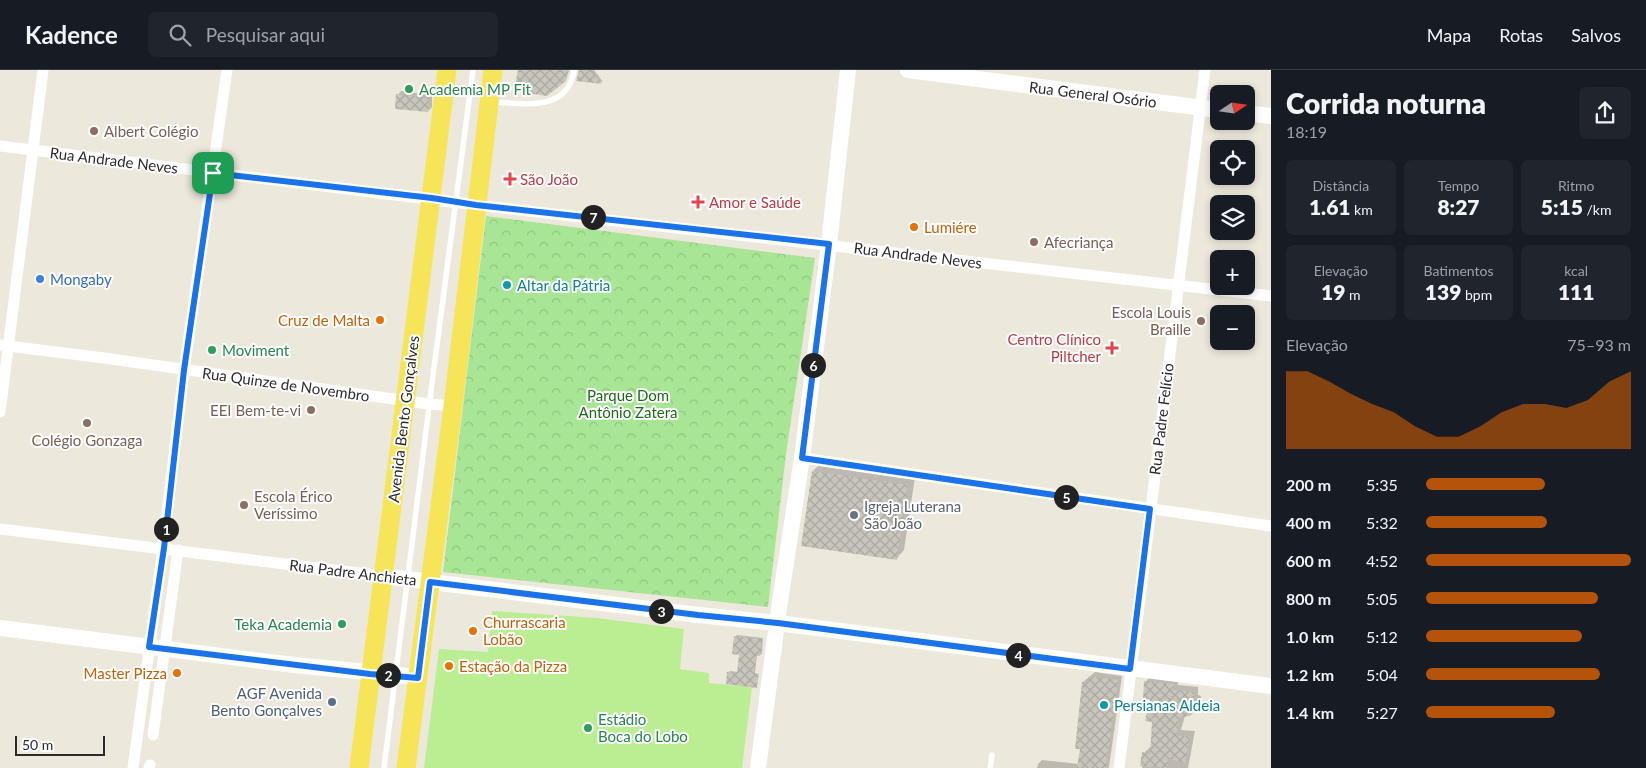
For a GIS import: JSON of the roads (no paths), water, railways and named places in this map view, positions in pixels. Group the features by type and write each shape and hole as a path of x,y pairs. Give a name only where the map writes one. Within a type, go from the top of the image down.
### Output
{"main road":[{"name":"Avenida Bento Gonçalves","path":"359,768 447,70"},
{"path":"406,768 453,406 493,70"}],"street":[{"path":"0,412 4,346 34,149 43,70"},
{"path":"154,734 156,648 164,548 184,370 227,70"},
{"path":"758,768 802,458 829,244 848,70"},
{"name":"Rua General Osório","path":"908,70 1210,109"},
{"name":"Rua Padre Felício","path":"1119,768 1205,70"},
{"path":"1255,114 1271,116"},
{"name":"Rua Andrade Neves","path":"0,146 432,198 476,205 1271,296"},
{"name":"Rua Quinze de Novembro","path":"4,346 453,406"},
{"path":"802,458 1271,526"},
{"name":"Rua Padre Anchieta","path":"0,529 688,614 778,623 1271,686"},
{"path":"133,768 156,648 178,550"},
{"path":"0,628 370,674 418,678"}],"lane":[{"path":"384,768 473,70"},
{"path":"489,102 547,102 563,95 573,81 574,70"},
{"path":"990,768 992,755"}],"place":[{"name":"Academia MP Fit","path":"409,89"},
{"name":"Albert Colégio","path":"94,131"},
{"name":"São João","path":"510,179"},
{"name":"Amor e Saúde","path":"698,202"},
{"name":"Lumiére","path":"914,227"},
{"name":"Afecriança","path":"1034,242"},
{"name":"Mongaby","path":"40,279"},
{"name":"Altar da Pátria","path":"507,285"},
{"name":"Cruz de Malta","path":"380,320"},
{"name":"Escola Louis Braille","path":"1201,321"},
{"name":"Centro Clínico Piltcher","path":"1112,348"},
{"name":"Moviment","path":"212,350"},
{"name":"EEI Bem-te-vi","path":"311,410"},
{"name":"Colégio Gonzaga","path":"87,423"},
{"name":"Escola Érico Veríssimo","path":"244,505"},
{"name":"Igreja Luterana São João","path":"854,515"},
{"name":"Teka Academia","path":"342,624"},
{"name":"Churrascaria Lobão","path":"473,631"},
{"name":"Estação da Pizza","path":"449,666"},
{"name":"Master Pizza","path":"177,673"},
{"name":"AGF Avenida Bento Gonçalves","path":"332,702"},
{"name":"Persianas Aldeia","path":"1104,705"},
{"name":"Estádio Boca do Lobo","path":"588,728"}],"park label":[{"name":"Parque Dom Antônio Zatera","path":"628,404"}]}
